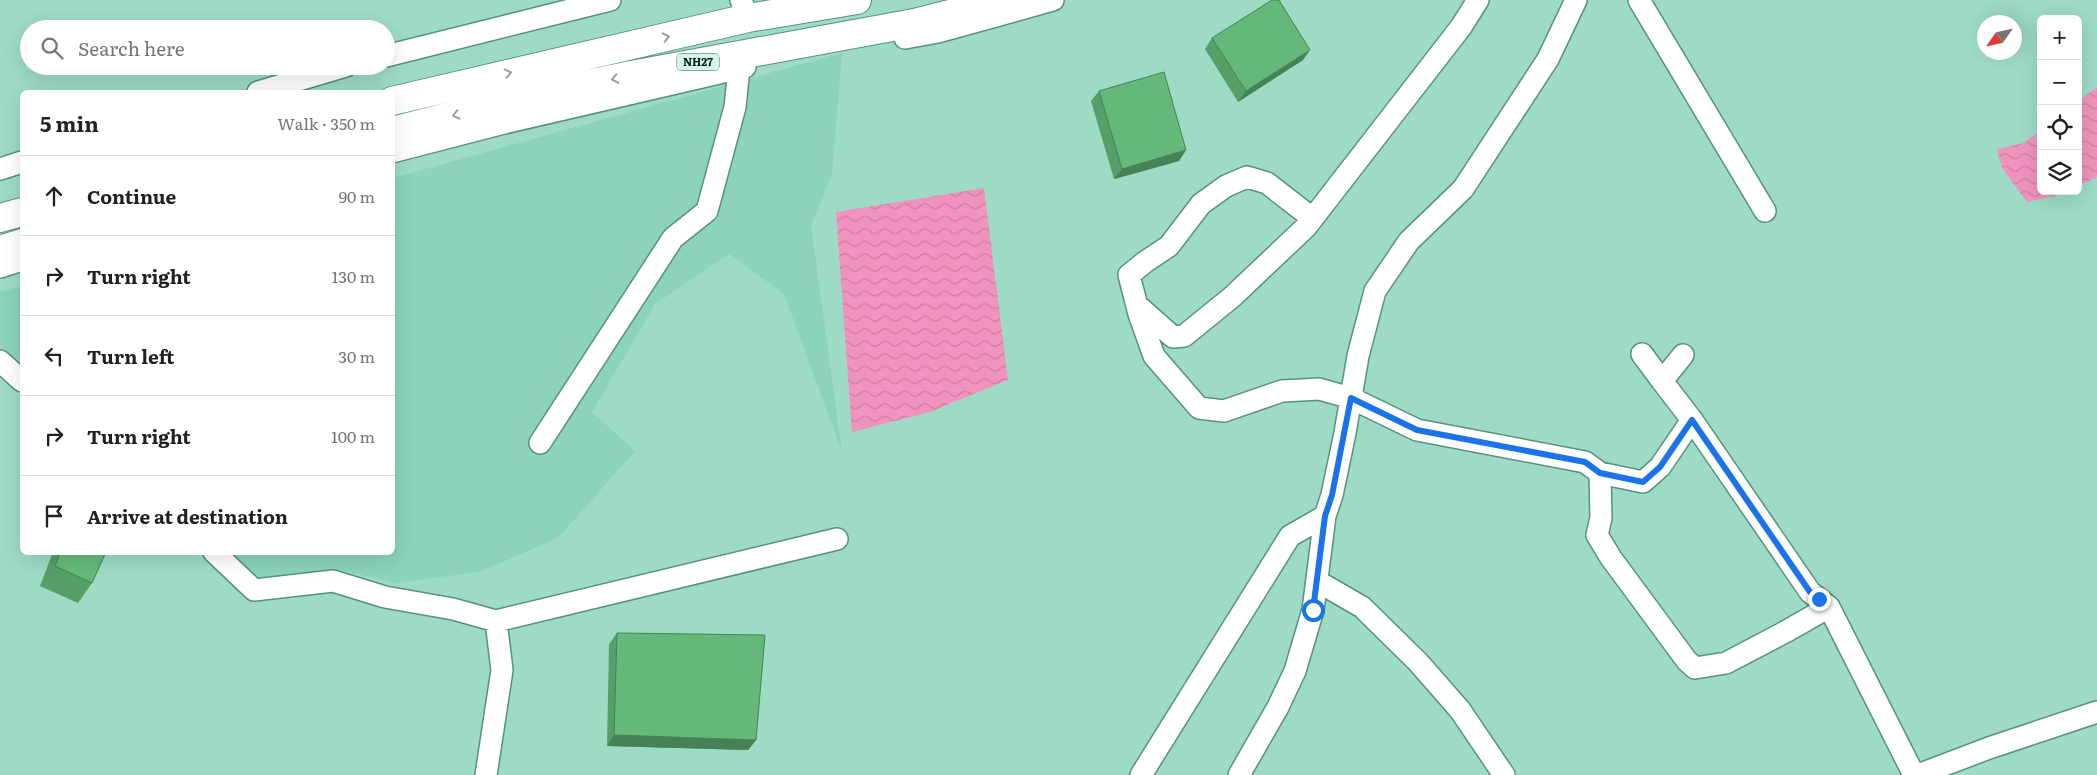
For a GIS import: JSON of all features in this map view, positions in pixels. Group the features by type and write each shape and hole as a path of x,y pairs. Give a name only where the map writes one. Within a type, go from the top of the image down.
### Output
{"highway":[{"name":"NH27","path":"395,100 744,9 857,0"},
{"name":"NH27","path":"395,131 574,87 914,23 1006,0"},
{"path":"0,218 20,213"},
{"path":"0,250 20,244"}],"street":[{"path":"395,54 610,0"},
{"path":"395,151 504,123 739,68 938,32 1053,0"},
{"path":"1136,304 1173,337 1184,336 1232,297 1306,227 1461,27 1478,0"},
{"path":"1239,775 1278,707 1295,671 1313,610 1325,516 1332,495 1358,356 1375,291 1410,241 1463,189 1548,59 1576,0"},
{"path":"1639,0 1765,211"},
{"path":"540,443 673,238 707,211 735,107 739,68"},
{"path":"265,90 316,75"},
{"path":"0,169 20,163"},
{"path":"1312,218 1266,182 1247,176 1226,186 1201,204 1169,246 1129,275 1136,304 1154,356 1199,408 1224,412 1282,391 1319,389 1351,398 1417,430 1585,462 1600,473 1643,482 1660,467 1692,420"},
{"path":"0,267 20,261"},
{"path":"1642,354 1692,420 1810,592 1829,606 1916,775 1989,748 2097,712"},
{"path":"1662,381 1683,355"},
{"path":"0,361 20,379"},
{"path":"1600,473 1601,518 1597,535 1611,558 1687,661 1696,668 1726,663 1829,606"},
{"path":"1141,775 1290,536 1325,516"},
{"path":"217,555 254,590 333,581 385,597 453,609 496,622 836,539"},
{"path":"1317,581 1362,607 1418,662 1460,710 1504,775"},
{"path":"486,775 502,670 496,622"}],"shaded area":[{"path":"842,53 832,174 811,226 842,452 784,294 729,254 655,304 592,412 635,451 558,538 479,572 394,583 337,569 254,590 216,555 395,555 395,177"},
{"path":"20,287 20,364 0,345 0,292"}],"water":[{"path":"2097,87 2097,177 2082,184 2082,105 2082,98"},
{"path":"2037,133 2037,195 2058,195 2027,202 2002,168 1997,149 2024,143"},
{"path":"984,188 1008,380 930,412 852,432 836,212"}],"building":[{"path":"1272,0 1279,0 1310,50 1246,91 1212,38"},
{"path":"1164,72 1186,150 1122,169 1099,91"},
{"path":"59,555 105,555 92,583 55,566"},
{"path":"617,633 765,635 756,740 614,735"}],"route":[{"path":"1313,610 1325,516 1332,495 1351,398 1417,430 1585,462 1600,473 1643,482 1660,467 1692,420 1810,592 1819,599"}]}
